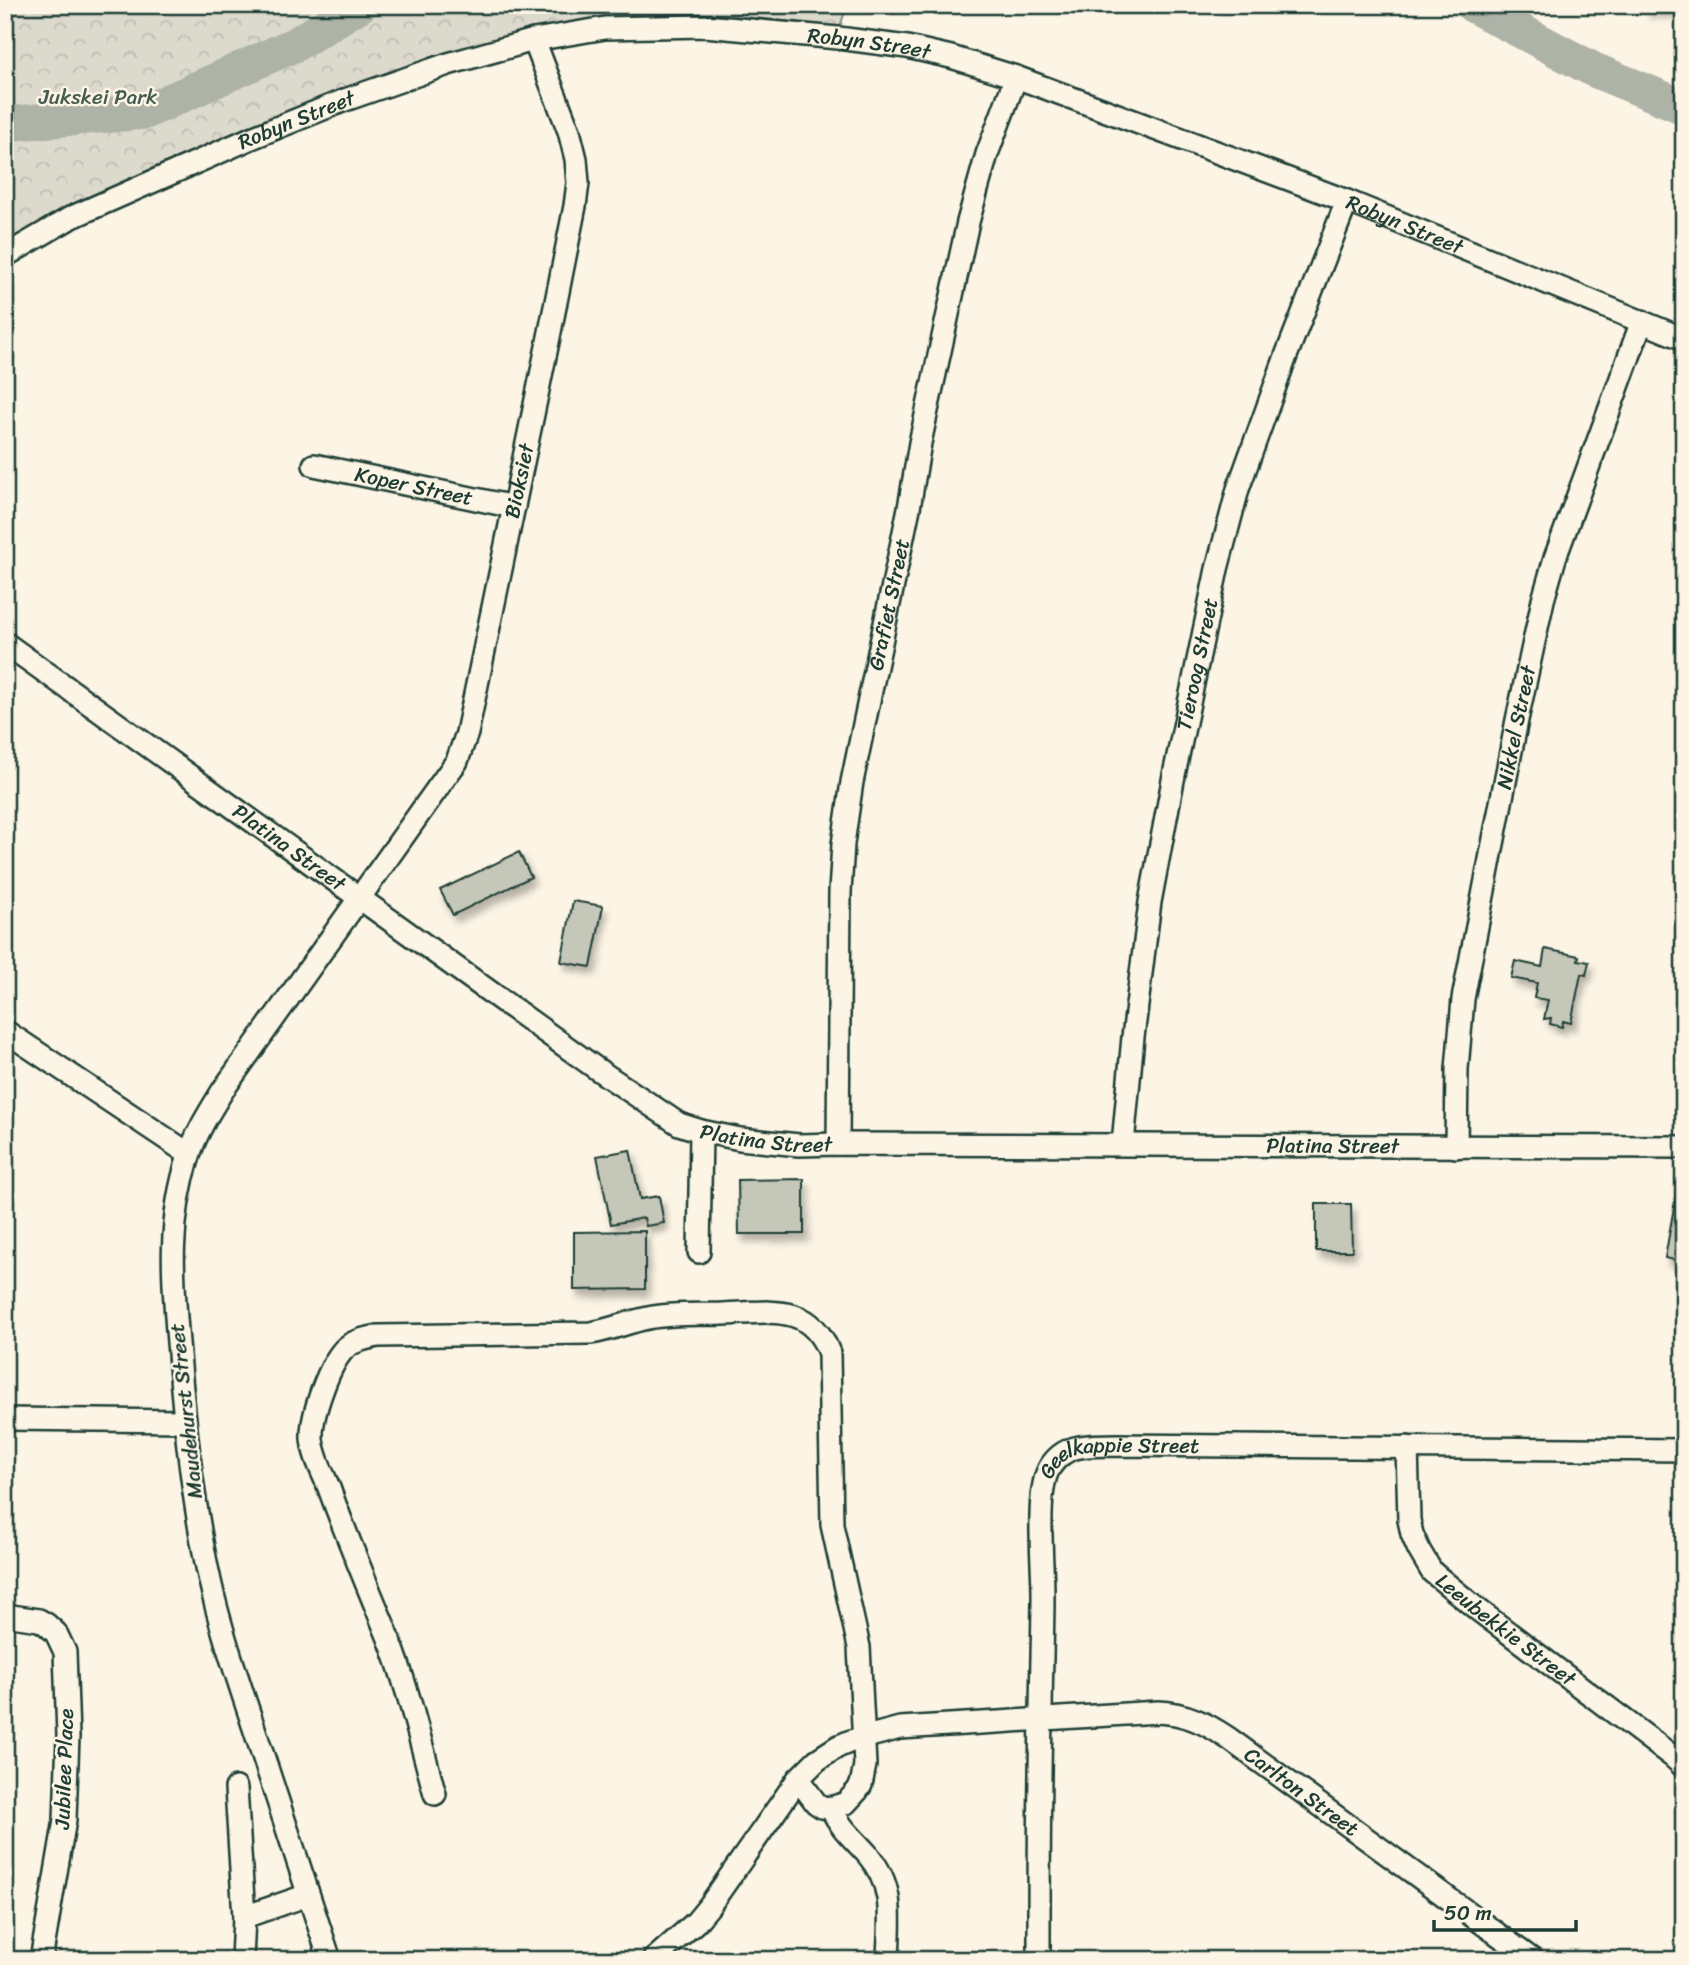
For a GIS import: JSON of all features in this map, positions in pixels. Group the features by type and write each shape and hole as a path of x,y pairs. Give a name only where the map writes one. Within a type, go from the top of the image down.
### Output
{"street":[{"name":"Robyn Street","path":"5,256 81,214 293,121 448,64 534,40 605,28 705,26 850,39 906,47 951,57 1016,77 1347,201 1684,340"},
{"name":"Bioksiet","path":"360,898 457,761 463,746 514,507 578,183 576,159 569,131 534,40"},
{"name":"Grafiet Street","path":"838,1144 840,892 850,793 964,239 984,165 1016,77"},
{"name":"Tieroog Street","path":"1123,1144 1150,902 1214,580 1238,489 1286,356 1347,201"},
{"name":"Nikkel Street","path":"1456,1147 1457,1069 1464,999 1511,747 1543,600 1559,546 1642,321"},
{"name":"Koper Street","path":"314,465 514,507"},
{"name":"Platina Street","path":"5,643 597,1069 679,1124 701,1131 740,1139 799,1145 1684,1147"},
{"name":"Maudehurst Street","path":"330,1960 218,1614 203,1544 184,1421 172,1253 175,1211 189,1154 207,1116 360,898"},
{"path":"5,1031 189,1154"},
{"path":"699,1252 701,1131"},
{"path":"435,1794 389,1640 349,1544 313,1446 313,1425 319,1402 336,1359 348,1346 378,1336 581,1334 662,1316 769,1311 794,1316 815,1327 829,1353 832,1525 859,1647 865,1765 860,1786 846,1802 831,1808 816,1803 798,1780"},
{"path":"5,1419 184,1421"},
{"name":"Geelkappie Street","path":"1039,1960 1042,1488 1048,1469 1065,1450 1116,1445 1684,1450"},
{"name":"Leeubekkie Street","path":"1407,1447 1409,1520 1419,1550 1433,1572 1477,1609 1684,1767"},
{"name":"Jubilee Place","path":"5,1615 39,1620 46,1624 55,1633 65,1652 68,1736 65,1821 41,1960"},
{"name":"Carlton Street","path":"653,1960 696,1922 710,1905 798,1780 817,1760 837,1747 900,1728 1158,1712 1179,1714 1201,1722 1228,1738 1533,1960"},
{"path":"236,1788 244,1917 242,1960"},
{"path":"831,1808 846,1833 867,1854 885,1881 889,1903 888,1960"},
{"path":"244,1917 308,1895"}],"green space":[{"name":"Jukskei Park","path":"5,5 847,5 840,27 715,14 608,22 539,32 5,249"}],"building":[{"path":"1646,5 1678,5 1678,10 1646,10"},
{"path":"519,852 531,877 453,915 440,890"},
{"path":"573,901 603,906 591,967 561,962"},
{"path":"1545,949 1579,956 1578,960 1589,962 1586,975 1581,974 1571,1023 1563,1021 1562,1027 1550,1024 1551,1018 1544,1019 1548,1000 1534,998 1537,983 1511,978 1515,961 1542,967"},
{"path":"630,1150 640,1199 659,1196 664,1223 646,1226 644,1218 611,1224 597,1156"},
{"path":"804,1179 804,1234 739,1234 738,1180"},
{"path":"1678,1184 1684,1185 1684,1262 1665,1258"},
{"path":"1316,1204 1351,1204 1352,1251 1316,1251"},
{"path":"645,1231 645,1289 574,1290 574,1232"}],"waterway":[{"path":"5,124 145,112 296,44 360,5"},
{"path":"1472,5 1594,70 1684,107"}]}
